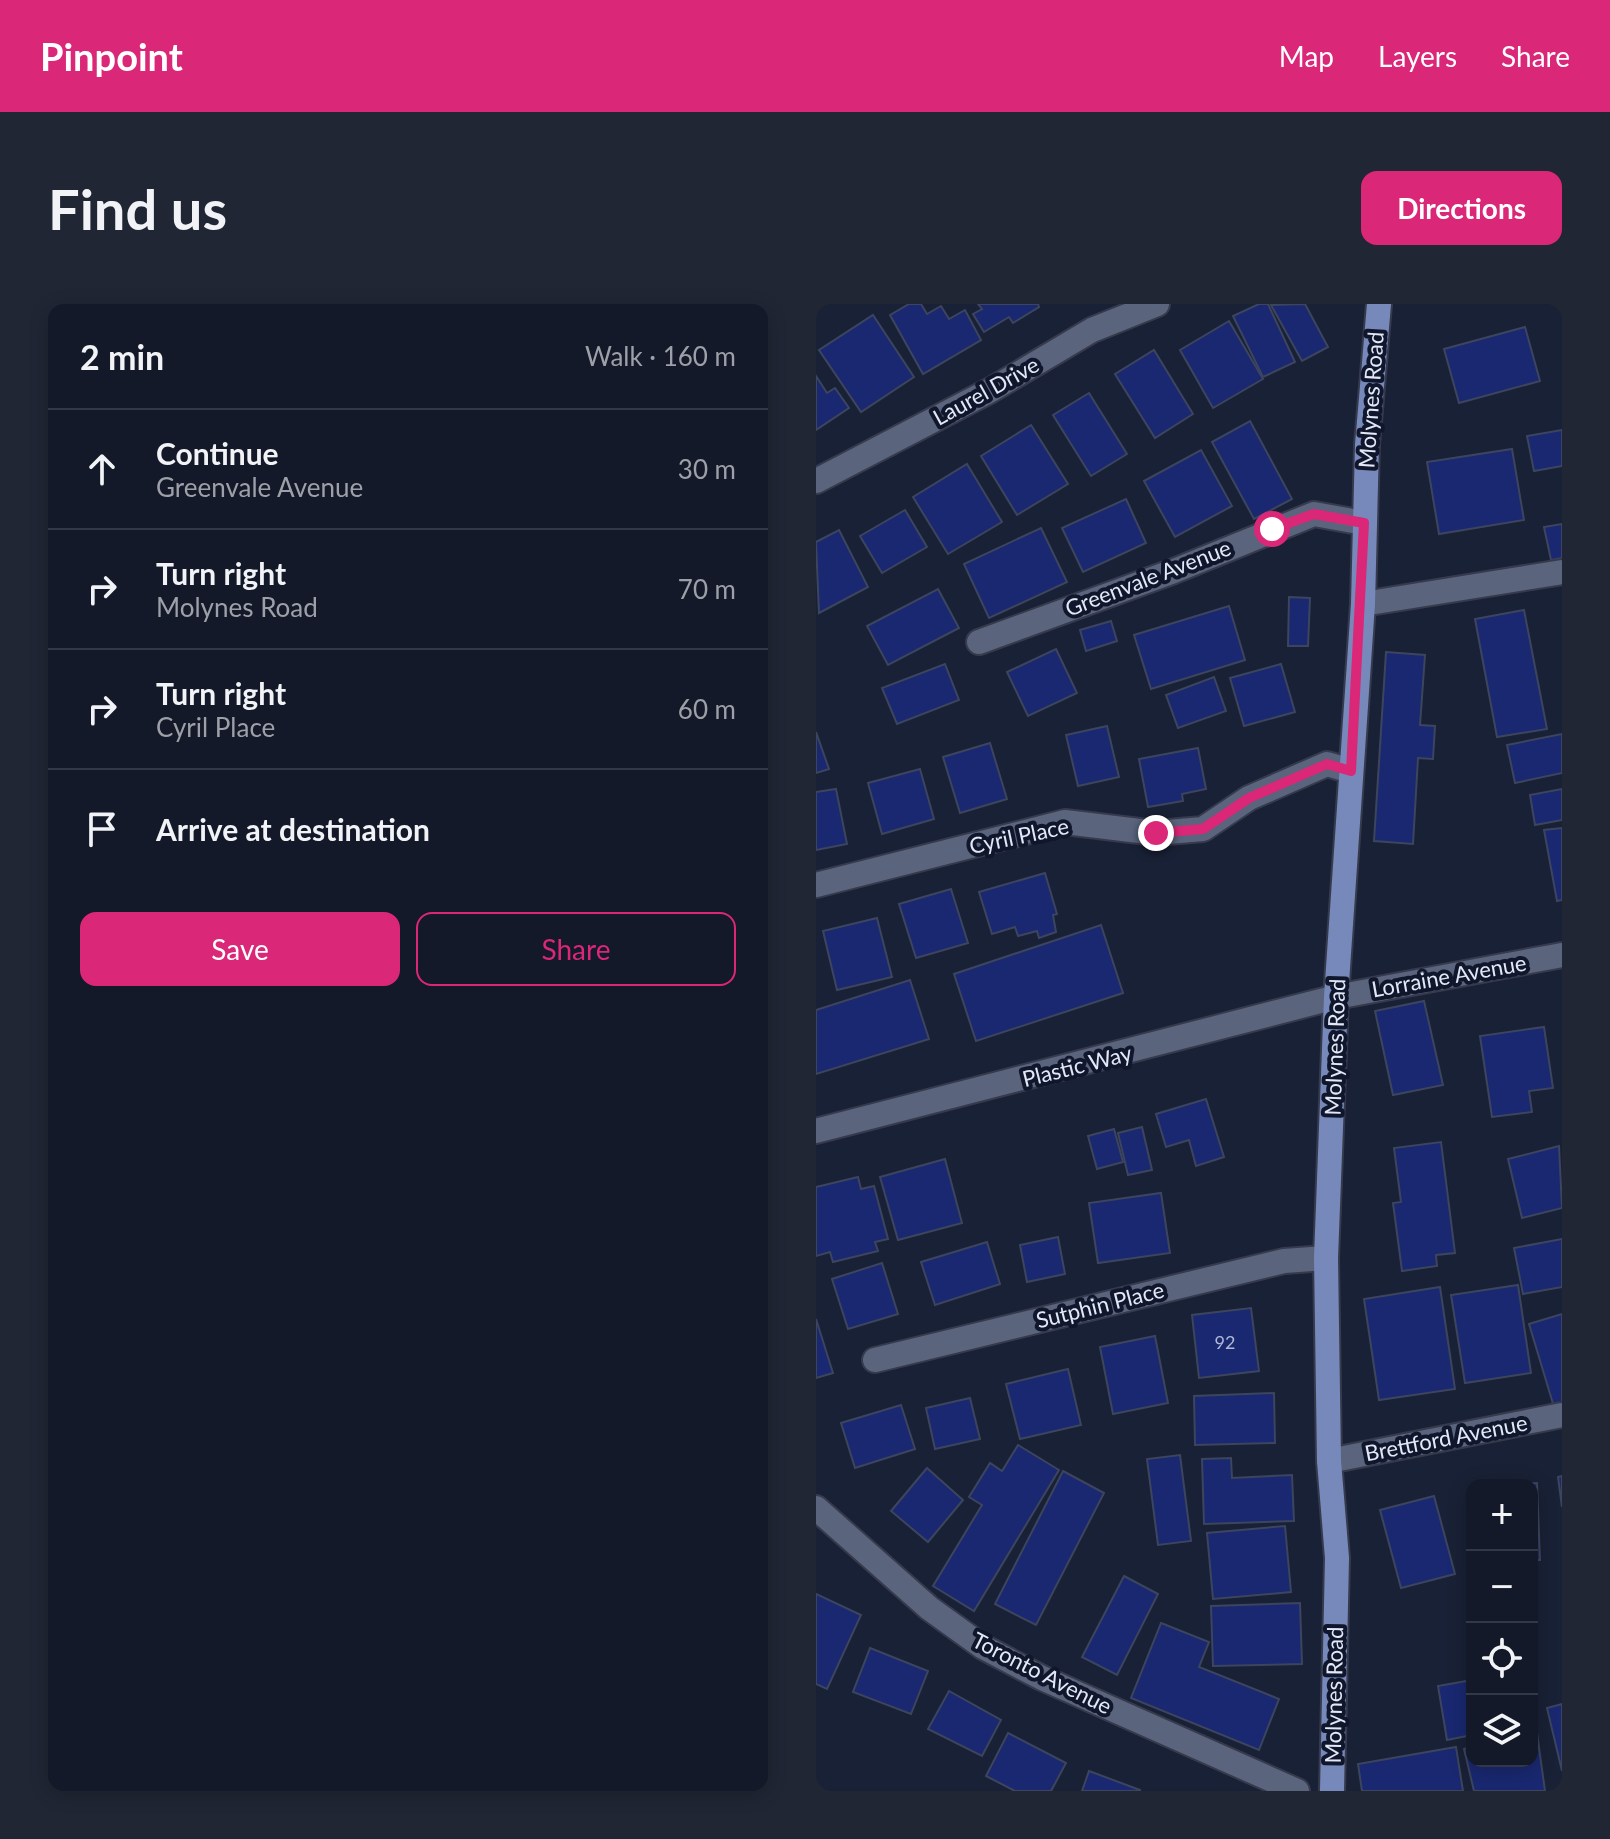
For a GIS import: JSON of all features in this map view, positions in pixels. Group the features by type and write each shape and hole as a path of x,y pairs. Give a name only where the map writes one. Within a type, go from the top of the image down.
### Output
{"main road":[{"name":"Molynes Road","path":"1332,1791 1337,1558 1329,1461 1326,1258 1336,997 1363,604 1364,523 1379,304"}],"street":[{"name":"Laurel Drive","path":"816,481 991,390 1092,330 1157,304"},
{"name":"Greenvale Avenue","path":"979,642 1174,571 1314,514 1364,523"},
{"path":"1363,604 1562,572"},
{"name":"Cyril Place","path":"816,885 1065,822 1156,833 1203,829 1249,798 1327,764 1351,771"},
{"name":"Lorraine Avenue","path":"1336,997 1562,955"},
{"name":"Plastic Way","path":"816,1131 1180,1040 1336,997"},
{"name":"Sutphin Place","path":"875,1360 1284,1261 1326,1258"},
{"name":"Brettford Avenue","path":"1329,1461 1562,1415"},
{"name":"Toronto Avenue","path":"816,1508 929,1608 983,1647 1042,1678 1297,1791"}],"building":[{"path":"909,304 921,304 927,314 941,306 949,319 965,310 981,340 923,374 890,315"},
{"path":"978,304 1038,304 1039,307 1013,323 1009,317 984,332 973,314 982,309"},
{"path":"1259,304 1268,304 1295,362 1263,377 1233,316"},
{"path":"1305,304 1328,347 1302,361 1271,305"},
{"path":"873,315 914,377 861,412 819,350"},
{"path":"1229,321 1263,379 1213,408 1180,350"},
{"path":"1525,327 1540,381 1459,403 1444,349"},
{"path":"1154,350 1193,414 1155,438 1115,374"},
{"path":"816,376 827,393 835,388 849,408 816,430"},
{"path":"1089,393 1127,454 1091,476 1053,415"},
{"path":"1250,421 1292,499 1254,519 1212,442"},
{"path":"1031,425 1068,484 1017,515 981,456"},
{"path":"1562,430 1562,466 1534,471 1527,436"},
{"path":"1512,449 1524,520 1439,534 1427,462"},
{"path":"1201,450 1232,506 1175,537 1144,481"},
{"path":"967,464 1002,522 948,554 913,497"},
{"path":"1126,499 1146,543 1083,572 1062,528"},
{"path":"905,510 927,547 882,573 860,536"},
{"path":"1562,524 1562,558 1551,560 1544,527"},
{"path":"1041,528 1067,582 989,618 964,564"},
{"path":"839,530 868,587 819,613 816,542"},
{"path":"938,589 959,628 888,665 867,626"},
{"path":"1289,597 1310,598 1308,646 1288,646"},
{"path":"1229,606 1245,660 1151,689 1134,635"},
{"path":"1524,610 1547,729 1497,737 1475,619"},
{"path":"1111,621 1117,641 1086,651 1080,630"},
{"path":"1056,649 1077,693 1028,716 1007,672"},
{"path":"1386,652 1425,655 1420,725 1435,726 1433,759 1418,758 1413,844 1374,841"},
{"path":"945,664 959,700 897,724 882,688"},
{"path":"1281,664 1295,712 1244,726 1230,678"},
{"path":"1214,677 1226,711 1178,728 1166,695"},
{"path":"1107,726 1119,777 1078,786 1066,735"},
{"path":"816,732 829,769 816,773"},
{"path":"1562,734 1562,773 1515,783 1507,745"},
{"path":"990,743 1007,799 960,813 943,757"},
{"path":"1198,748 1206,789 1182,794 1183,801 1148,807 1139,759"},
{"path":"920,769 934,819 882,834 868,783"},
{"path":"836,789 847,844 816,850 816,792"},
{"path":"1562,789 1562,820 1535,825 1530,795"},
{"path":"1562,828 1562,900 1557,901 1544,830"},
{"path":"1045,873 1057,914 1053,915 1056,932 1039,938 1037,931 1018,936 1015,927 992,934 979,892"},
{"path":"951,889 968,943 916,958 899,904"},
{"path":"877,918 892,977 837,990 823,931"},
{"path":"1101,925 1123,993 976,1041 954,974"},
{"path":"910,980 929,1039 816,1074 816,1010"},
{"path":"1424,1001 1443,1085 1393,1095 1375,1011"},
{"path":"1544,1027 1553,1088 1529,1091 1532,1112 1492,1117 1480,1036"},
{"path":"1206,1099 1224,1157 1196,1166 1189,1140 1166,1147 1156,1114"},
{"path":"1142,1127 1152,1170 1128,1175 1118,1133"},
{"path":"1114,1129 1123,1162 1097,1169 1088,1136"},
{"path":"1441,1142 1455,1253 1436,1255 1437,1266 1402,1271 1393,1203 1401,1202 1394,1148"},
{"path":"1559,1146 1562,1208 1522,1218 1508,1159"},
{"path":"945,1159 962,1223 898,1240 880,1177"},
{"path":"858,1177 861,1189 874,1186 888,1239 875,1242 878,1251 833,1262 830,1252 816,1256 816,1187"},
{"path":"1161,1193 1170,1253 1098,1263 1089,1203"},
{"path":"1058,1237 1065,1274 1027,1282 1020,1245"},
{"path":"1562,1239 1562,1287 1523,1294 1514,1248"},
{"path":"987,1242 1000,1284 935,1305 921,1262"},
{"path":"882,1263 898,1314 848,1329 832,1279"},
{"path":"1518,1285 1531,1373 1465,1383 1451,1295"},
{"path":"1440,1287 1455,1389 1379,1400 1364,1299"},
{"path":"1251,1308 1259,1371 1199,1378 1192,1315"},
{"path":"1562,1314 1562,1405 1554,1407 1529,1324"},
{"path":"816,1319 833,1373 816,1378"},
{"path":"1155,1336 1168,1403 1113,1414 1100,1347"},
{"path":"1068,1369 1081,1425 1020,1439 1006,1384"},
{"path":"1274,1393 1275,1443 1195,1445 1194,1396"},
{"path":"970,1398 980,1439 935,1449 926,1408"},
{"path":"901,1405 915,1449 855,1468 841,1423"},
{"path":"1018,1445 1059,1470 974,1611 933,1586 982,1505 969,1497 990,1463 1002,1471"},
{"path":"1180,1455 1191,1541 1158,1545 1147,1459"},
{"path":"1231,1458 1232,1478 1292,1475 1294,1521 1204,1524 1202,1459"},
{"path":"927,1468 963,1500 928,1542 891,1511"},
{"path":"1063,1471 1104,1493 1036,1625 995,1604"},
{"path":"1562,1476 1562,1507 1558,1477"},
{"path":"1434,1496 1455,1574 1401,1588 1380,1510"},
{"path":"1538,1509 1540,1560 1538,1560"},
{"path":"1285,1526 1291,1592 1213,1599 1207,1533"},
{"path":"1124,1576 1158,1594 1117,1675 1082,1657"},
{"path":"816,1594 861,1615 827,1689 816,1684"},
{"path":"1300,1603 1302,1664 1213,1666 1211,1606"},
{"path":"1161,1623 1209,1642 1199,1667 1279,1699 1259,1750 1131,1698"},
{"path":"870,1648 928,1671 911,1714 853,1692"},
{"path":"1466,1681 1466,1736 1447,1740 1438,1686"},
{"path":"949,1691 1001,1720 982,1756 928,1729"},
{"path":"1562,1704 1562,1771 1547,1708"},
{"path":"1008,1733 1066,1763 1051,1791 1015,1791 986,1776"},
{"path":"1538,1740 1545,1791 1474,1791 1468,1767 1538,1767"},
{"path":"1456,1747 1463,1791 1362,1791 1358,1764"},
{"path":"1089,1771 1140,1790 1140,1791 1082,1791"}],"route":[{"path":"1156,833 1203,829 1249,798 1327,764 1351,771 1363,604 1364,523 1314,514 1272,529"}]}
